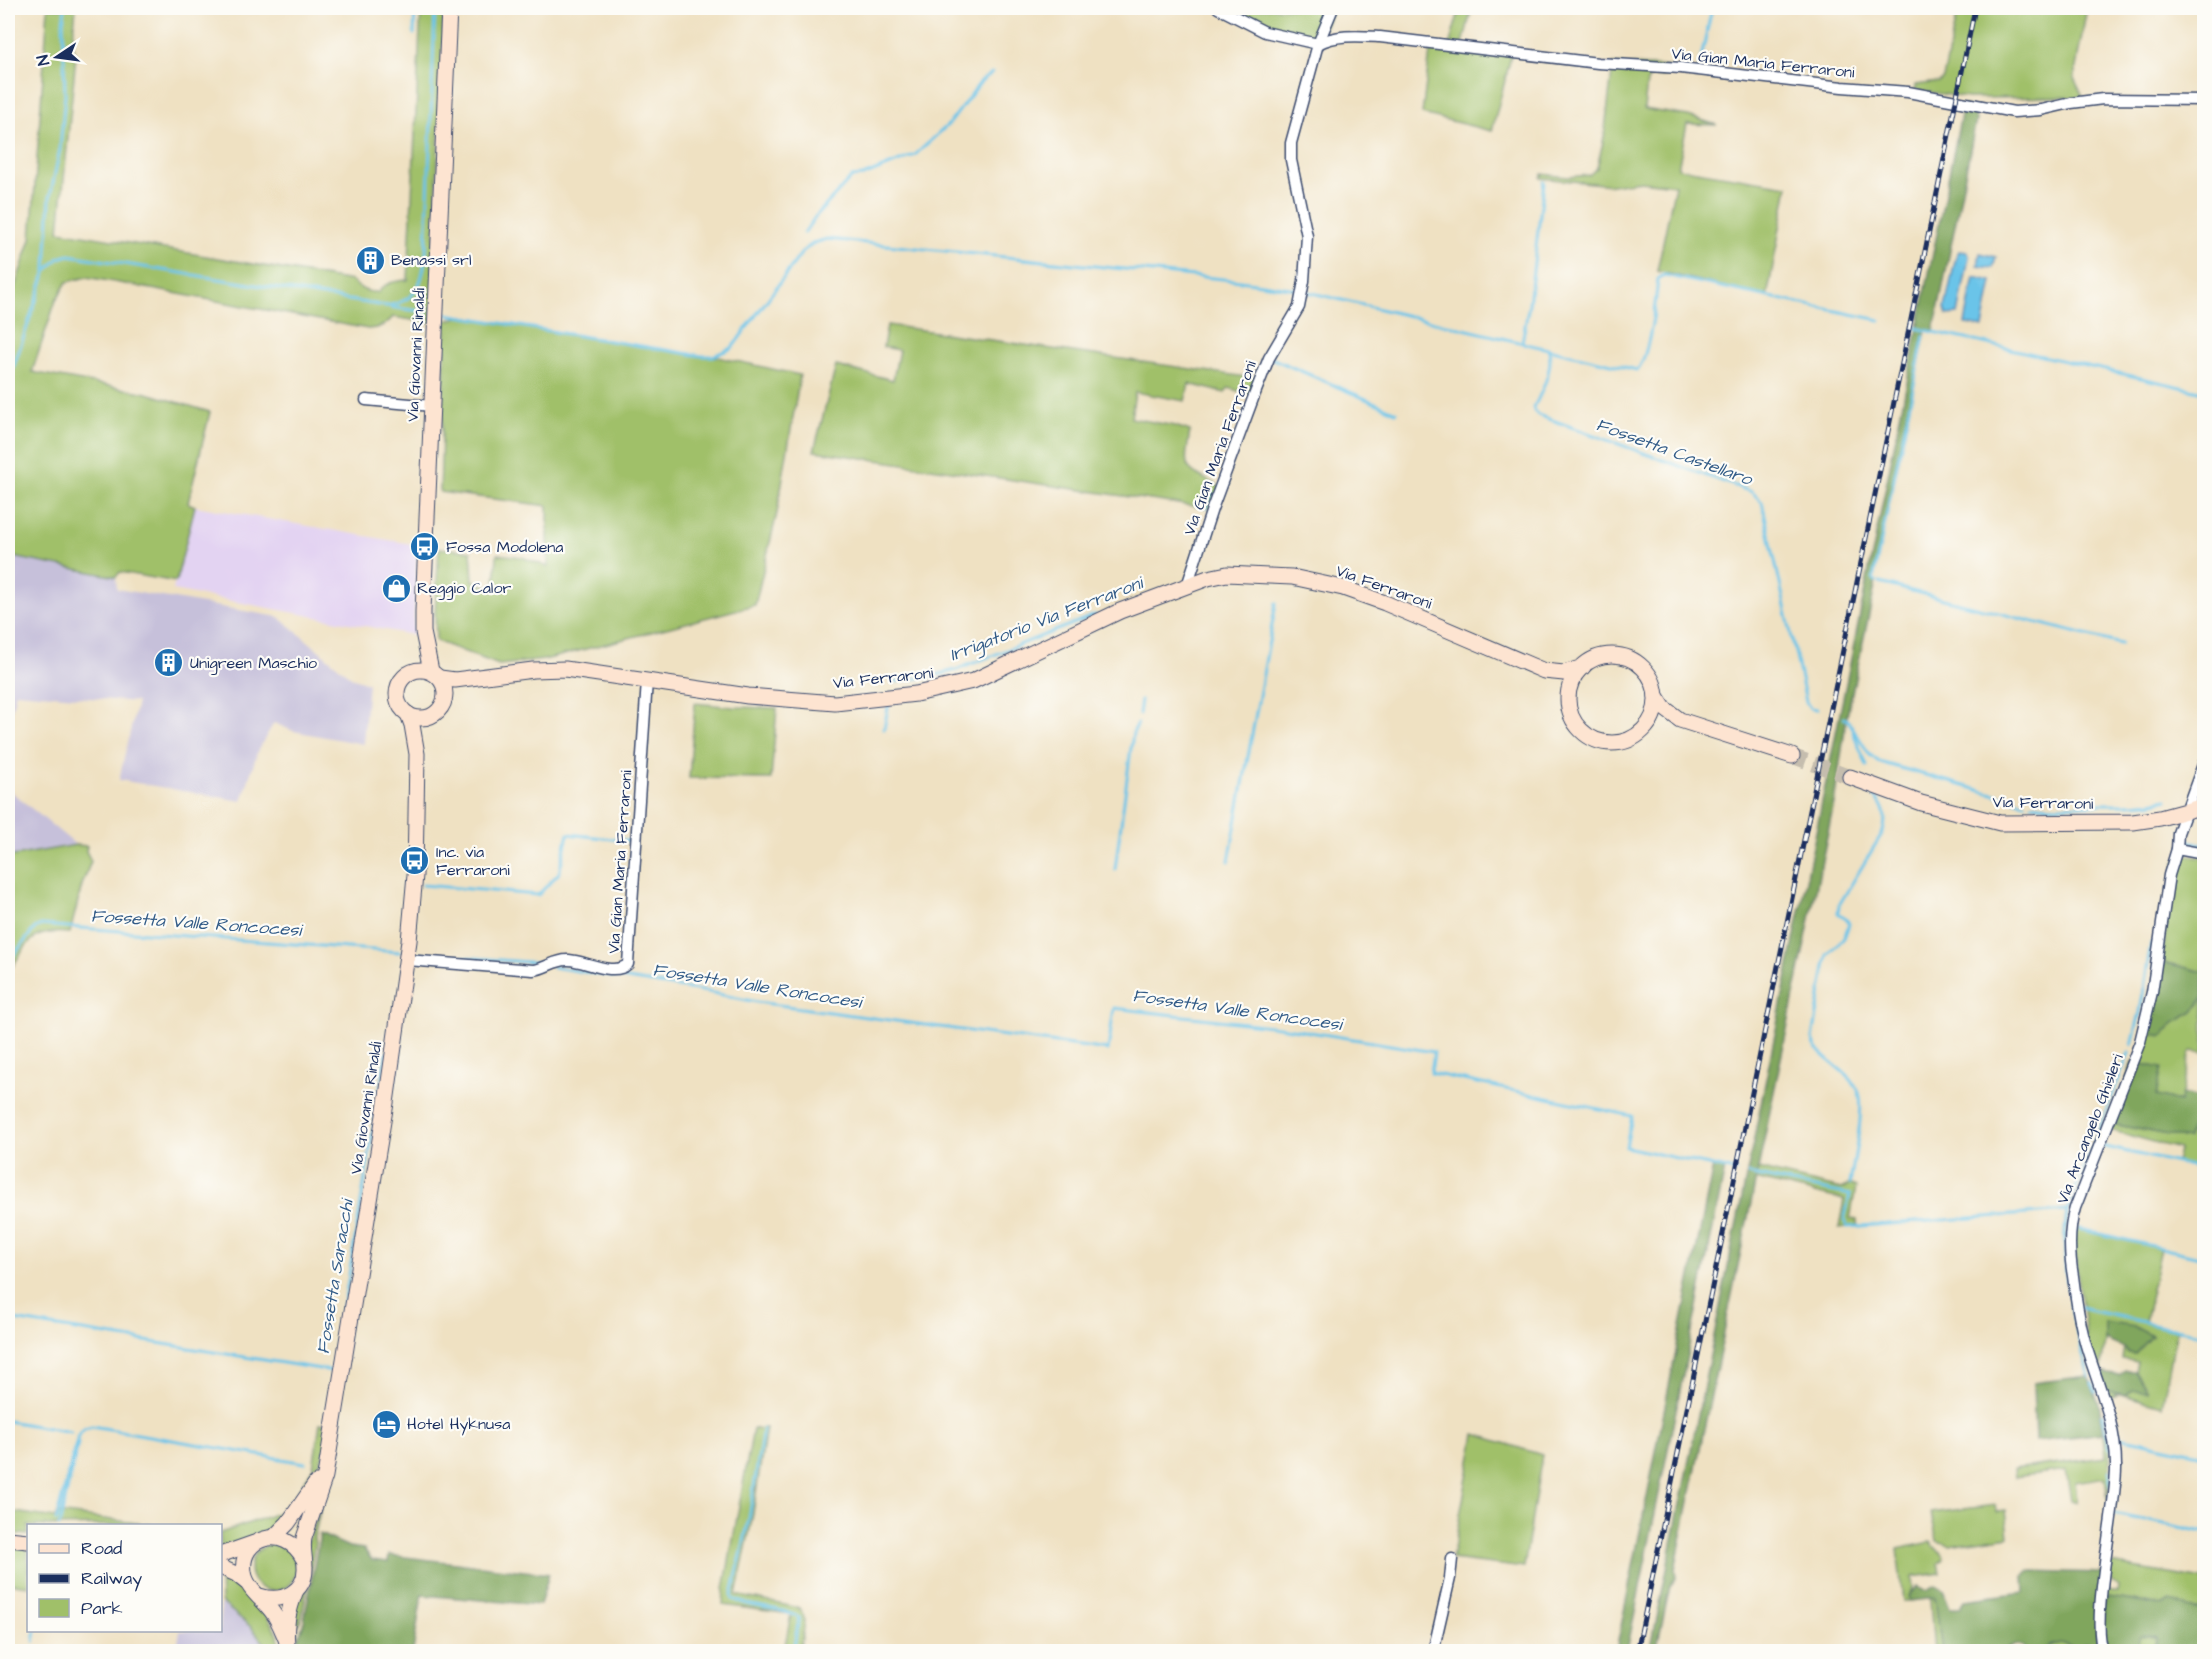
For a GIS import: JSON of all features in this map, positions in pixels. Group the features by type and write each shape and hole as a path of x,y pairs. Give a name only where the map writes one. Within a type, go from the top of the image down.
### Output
{"main road":[{"name":"Via Giovanni Rinaldi","path":"410,672 418,656 423,632 449,8"},
{"name":"Via Ferraroni","path":"435,675 455,680 533,670 565,669 748,696 836,703 937,691 973,681 1084,626 1187,586 1227,574 1292,577 1334,586 1385,603 1544,671 1569,695"},
{"name":"Via Giovanni Rinaldi","path":"423,632 435,675"},
{"path":"1680,720 1663,721 1647,726 1628,740 1612,743 1596,740 1583,732 1573,719 1569,695 1574,680 1583,667 1605,656 1628,659 1647,673 1656,696 1664,708 1680,720 1792,756"},
{"name":"Via Ferraroni","path":"1544,671 1564,673 1583,667"},
{"path":"416,670 435,675 445,690 444,701 437,712 430,717 414,717 408,714 400,707 396,693 402,678 416,670"},
{"name":"Via Ferraroni","path":"444,701 457,688 475,679"},
{"path":"1647,726 1654,712 1656,696"},
{"name":"Via Giovanni Rinaldi","path":"408,714 417,754"},
{"name":"Via Giovanni Rinaldi","path":"287,1645 288,1613 304,1575 303,1542 324,1481 384,1114 413,907 417,754 420,739 430,717"},
{"name":"Via Ferraroni","path":"1850,777 1921,803 2000,823 2133,822 2205,806"},
{"name":"Via Giovanni Rinaldi","path":"287,1645 276,1616 246,1582 243,1567 253,1546 286,1525 308,1497 326,1464"},
{"path":"8,1539 27,1541"},
{"path":"222,1554 267,1539 292,1543 303,1558"},
{"path":"222,1568 236,1574 246,1582"},
{"path":"260,1596 279,1599 296,1590"}],"street":[{"name":"Via Gian Maria Ferraroni","path":"1218,8 1265,32 1318,44 1325,40 1349,36 1380,37 1598,63 1681,68 1842,87 1908,92 2014,112 2041,110 2103,99 2205,100"},
{"path":"1318,44 1333,8"},
{"name":"Via Gian Maria Ferraroni","path":"1187,586 1212,508 1269,357 1297,311 1307,247 1306,228 1291,150 1318,44"},
{"path":"366,400 432,406"},
{"name":"Via Gian Maria Ferraroni","path":"407,960 539,969 553,962 568,960 618,969 626,966 630,961 647,681"},
{"name":"Via Arcangelo Ghisleri","path":"2104,1652 2100,1642 2101,1610 2116,1486 2116,1458 2108,1410 2079,1317 2070,1258 2070,1226 2143,1031 2152,992 2169,875 2178,833 2205,762"},
{"path":"2176,849 2205,854"},
{"path":"286,1525 308,1527"},
{"path":"1433,1652 1450,1578 1452,1559"}],"shaded area":[{"path":"195,506 417,545 413,635 173,590"},
{"path":"8,556 116,577 117,589 279,617 351,677 368,683 363,744 293,731 274,723 258,750 242,801 119,780 137,702 16,692 8,727"},
{"path":"8,789 76,845 8,857"},
{"path":"222,1603 251,1627 270,1651 176,1652 180,1632 222,1632"}],"green space":[{"path":"48,8 76,8 72,46 76,55 59,231 352,281 364,290 379,292 391,283 408,280 421,8 444,8 431,323 393,317 382,326 368,329 87,277 67,282 56,300 32,372 147,393 210,412 188,503 195,506 176,582 120,572 116,577 8,556 8,307 31,239"},
{"path":"1238,8 1333,8 1318,44 1233,16"},
{"path":"1460,8 1472,8 1462,48 1512,53 1492,131 1422,114 1431,44 1449,46"},
{"path":"1958,8 2087,8 2074,78 2083,97 1968,98 1915,90 1916,85 1938,82 1943,78"},
{"path":"1613,64 1670,67 1668,76 1650,77 1647,82 1644,109 1688,116 1717,125 1687,124 1678,168 1788,186 1767,297 1657,271 1675,185 1640,181 1612,185 1541,178 1542,174 1568,177 1589,175 1597,168 1604,137"},
{"path":"1963,105 1972,107 1976,120 1934,331 1926,330 1873,579 1876,582 1847,716 1834,803 1675,1569 1676,1578 1670,1586 1656,1651 1650,1652"},
{"path":"461,316 713,356 800,375 777,513 755,605 544,660 499,665 436,641 435,612 439,548 471,551 473,580 484,586 495,586 497,554 522,557 548,567 548,506 440,492 446,321"},
{"path":"887,325 1261,379 1254,396 1229,388 1225,393 1189,384 1185,401 1135,392 1131,418 1190,431 1188,467 1220,487 1212,509 814,451 836,366 893,380 899,350 883,347"},
{"path":"695,703 777,708 771,779 689,778"},
{"path":"76,845 87,846 86,851 91,861 82,885 70,933 38,936 26,946 8,973 8,857"},
{"path":"2187,855 2204,857 2204,972 2162,962 2175,862"},
{"path":"2162,962 2204,972 2204,997 2194,1012 2174,1023 2163,1036 2148,1033"},
{"path":"2204,997 2204,1053 2191,1051 2180,1102 2155,1096 2161,1068 2138,1063 2148,1033 2163,1036 2174,1023 2194,1012"},
{"path":"2132,1062 2162,1068 2156,1096 2180,1102 2181,1094 2204,1099 2204,1132 2191,1127 2188,1139 2112,1124"},
{"path":"2112,1124 2188,1139 2191,1127 2204,1132 2204,1169 2176,1163 2179,1149 2110,1130"},
{"path":"1713,1166 1725,1169 1627,1651 1616,1651"},
{"path":"1758,1169 1841,1189 1850,1184 1856,1187 1850,1219 1857,1220 1857,1226 1839,1228 1844,1200 1755,1179"},
{"path":"2073,1228 2161,1248 2145,1322 2177,1329 2162,1406 2124,1395 2133,1390 2146,1391 2135,1371 2137,1362 2122,1359 2124,1348 2135,1354 2152,1336 2105,1322 2102,1376 2106,1390 2119,1394 2105,1400 2089,1355"},
{"path":"2105,1322 2135,1327 2152,1336 2135,1354 2128,1353 2124,1348 2105,1340"},
{"path":"2126,1371 2135,1371 2147,1391 2133,1390 2124,1395 2106,1390 2101,1375 2105,1373 2119,1376"},
{"path":"2088,1376 2099,1404 2104,1433 2035,1441 2033,1383"},
{"path":"320,1423 336,1425 308,1490 276,1529 222,1550 222,1532 287,1510 313,1467"},
{"path":"766,1428 752,1519 736,1595 799,1608 804,1624 799,1651 784,1651 791,1614 723,1605 753,1429"},
{"path":"2104,1433 2107,1433 2110,1448 2108,1502 2105,1477 2075,1482 2077,1502 2071,1500 2066,1470 2015,1477 2014,1469 2106,1457"},
{"path":"1475,1434 1542,1455 1524,1568 1452,1559"},
{"path":"322,1502 302,1616 297,1628 296,1651 293,1651 295,1600 306,1547"},
{"path":"1996,1505 1997,1512 2006,1511 2009,1536 1949,1545 1937,1541 1931,1513"},
{"path":"8,1511 55,1518 57,1513 144,1524 27,1524 27,1535 8,1533"},
{"path":"320,1534 349,1547 364,1549 372,1560 388,1562 389,1555 549,1574 540,1605 422,1595 413,1651 299,1651 299,1637"},
{"path":"1931,1542 1944,1559 1939,1563 1941,1573 1912,1577 1913,1590 1909,1596 1911,1601 1903,1601 1897,1549"},
{"path":"273,1545 289,1552 296,1568 289,1584 273,1591 257,1584 250,1568 257,1552"},
{"path":"8,1546 27,1548 27,1586 8,1583"},
{"path":"2110,1564 2204,1580 2204,1611 2170,1601 2162,1606 2108,1597 2101,1610 2103,1589 2117,1592 2118,1586 2108,1578"},
{"path":"2029,1571 2105,1573 2102,1608 2108,1597 2162,1606 2170,1601 2204,1611 2204,1651 2154,1651 2156,1638 2140,1636 2137,1645 2129,1650 2104,1651 2099,1630 2096,1644 2085,1643 2078,1648 2060,1643 2048,1646 2046,1651 2024,1651 2024,1647 2015,1644 2003,1651 1989,1651 1987,1648 1974,1651 1942,1651 1935,1598 1911,1601 1909,1596 1918,1586 1926,1591 1936,1586 1943,1590 1950,1608 1960,1608 1965,1600 2025,1592 2024,1576"},
{"path":"222,1574 258,1602 278,1634 280,1651 271,1651 251,1627 222,1603"},
{"path":"1935,1598 1942,1651 1934,1651 1930,1599"},
{"path":"2140,1636 2157,1638 2154,1651 2115,1651 2129,1650"},
{"path":"2060,1643 2078,1648 2082,1652 2046,1652 2048,1646"}],"water":[{"path":"1959,251 1968,252 1969,257 1958,314 1947,315 1945,308"},
{"path":"1980,253 1996,257 1993,268 1978,266"},
{"path":"1974,277 1992,281 1983,327 1965,324"}],"waterway":[{"path":"46,269 50,197 60,149 65,95 63,22 65,8"},
{"path":"414,34 415,8"},
{"path":"8,383 46,271 59,258 69,255 386,306 406,300 412,295 423,273 426,253 435,8"},
{"path":"1699,68 1712,8"},
{"path":"804,233 815,217 852,177 863,176 915,155 950,123 982,80 992,73"},
{"path":"1522,342 1544,182"},
{"path":"446,314 713,356 732,348 803,251 814,243 827,239 1233,280 1297,289"},
{"path":"1308,292 1637,370 1645,354 1654,313 1658,279 1664,275 1880,320"},
{"path":"390,307 427,312"},
{"path":"1916,328 2204,392"},
{"path":"1876,582 1873,579 1924,336"},
{"name":"Fossetta Castellaro","path":"1548,348 1549,370 1534,407 1538,415 1752,492 1762,502 1806,702 1810,708 1817,709"},
{"path":"1271,358 1396,412"},
{"name":"Irrigatorio Via Ferraroni","path":"1206,508 1212,493"},
{"path":"1880,583 2121,644"},
{"path":"1229,861 1276,603"},
{"name":"Irrigatorio Via Ferraroni","path":"893,682 956,670 1095,615"},
{"path":"1139,714 1141,700"},
{"name":"Irrigatorio Via Ferraroni","path":"884,729 889,702"},
{"name":"Fossetta Castellaro","path":"1844,718 1848,720 1869,754 1879,762 2025,803"},
{"path":"1115,869 1133,733 1138,723"},
{"path":"1853,732 1867,766"},
{"path":"1850,1184 1860,1124 1859,1093 1849,1077 1820,1052 1813,1038 1827,955 1844,938 1849,924 1846,918 1838,913 1839,905 1883,832 1884,812 1874,796"},
{"name":"Fossetta Castellaro","path":"2031,804 2056,806 2132,804 2167,799"},
{"path":"2187,821 2186,837 2189,841 2204,845"},
{"path":"423,885 538,895 559,873 568,834 631,841"},
{"name":"Fossetta Valle Roncocesi","path":"8,962 35,928 41,925 400,952"},
{"path":"2132,1045 2140,1012 2151,943"},
{"name":"Fossetta Valle Roncocesi","path":"422,954 541,963"},
{"name":"Fossetta Valle Roncocesi","path":"553,967 757,1002 1108,1050 1114,1008 1279,1027 1434,1052 1431,1073 1632,1116 1626,1147 1736,1171"},
{"name":"Fossetta Saracchi","path":"8,1319 333,1371 386,1053"},
{"name":"Fossetta Valle Roncocesi","path":"2089,1376 2073,1315 2066,1274 2067,1211 2129,1053"},
{"path":"2101,1146 2204,1169"},
{"name":"Fossetta Valle Roncocesi","path":"1748,1174 1850,1195 1844,1220 1847,1227 2067,1211"},
{"path":"2079,1229 2204,1258"},
{"path":"2080,1308 2204,1335"},
{"path":"2092,1383 2096,1392"},
{"path":"2103,1415 2110,1448"},
{"path":"8,1421 71,1432"},
{"path":"56,1521 78,1436 85,1428 92,1426 305,1463"},
{"path":"763,1429 749,1519 732,1595 733,1599 741,1602 783,1611 799,1618 793,1652"},
{"path":"2115,1436 2204,1455"},
{"path":"59,1524 78,1443"},
{"path":"2110,1470 2110,1486"},
{"path":"2113,1514 2204,1532"},
{"path":"34,1642 36,1632"}],"tunnel":[{"path":"1792,756 1850,777"}],"railway":[{"path":"1637,1652 1975,8"}],"place":[{"name":"Benassi srl","path":"370,260"},
{"name":"Fossa Modolena","path":"425,547"},
{"name":"Reggio Calor","path":"396,588"},
{"name":"Unigreen Maschio","path":"169,663"},
{"name":"Inc. via Ferraroni","path":"415,861"},
{"name":"Hotel Hyknusa","path":"386,1424"}]}
